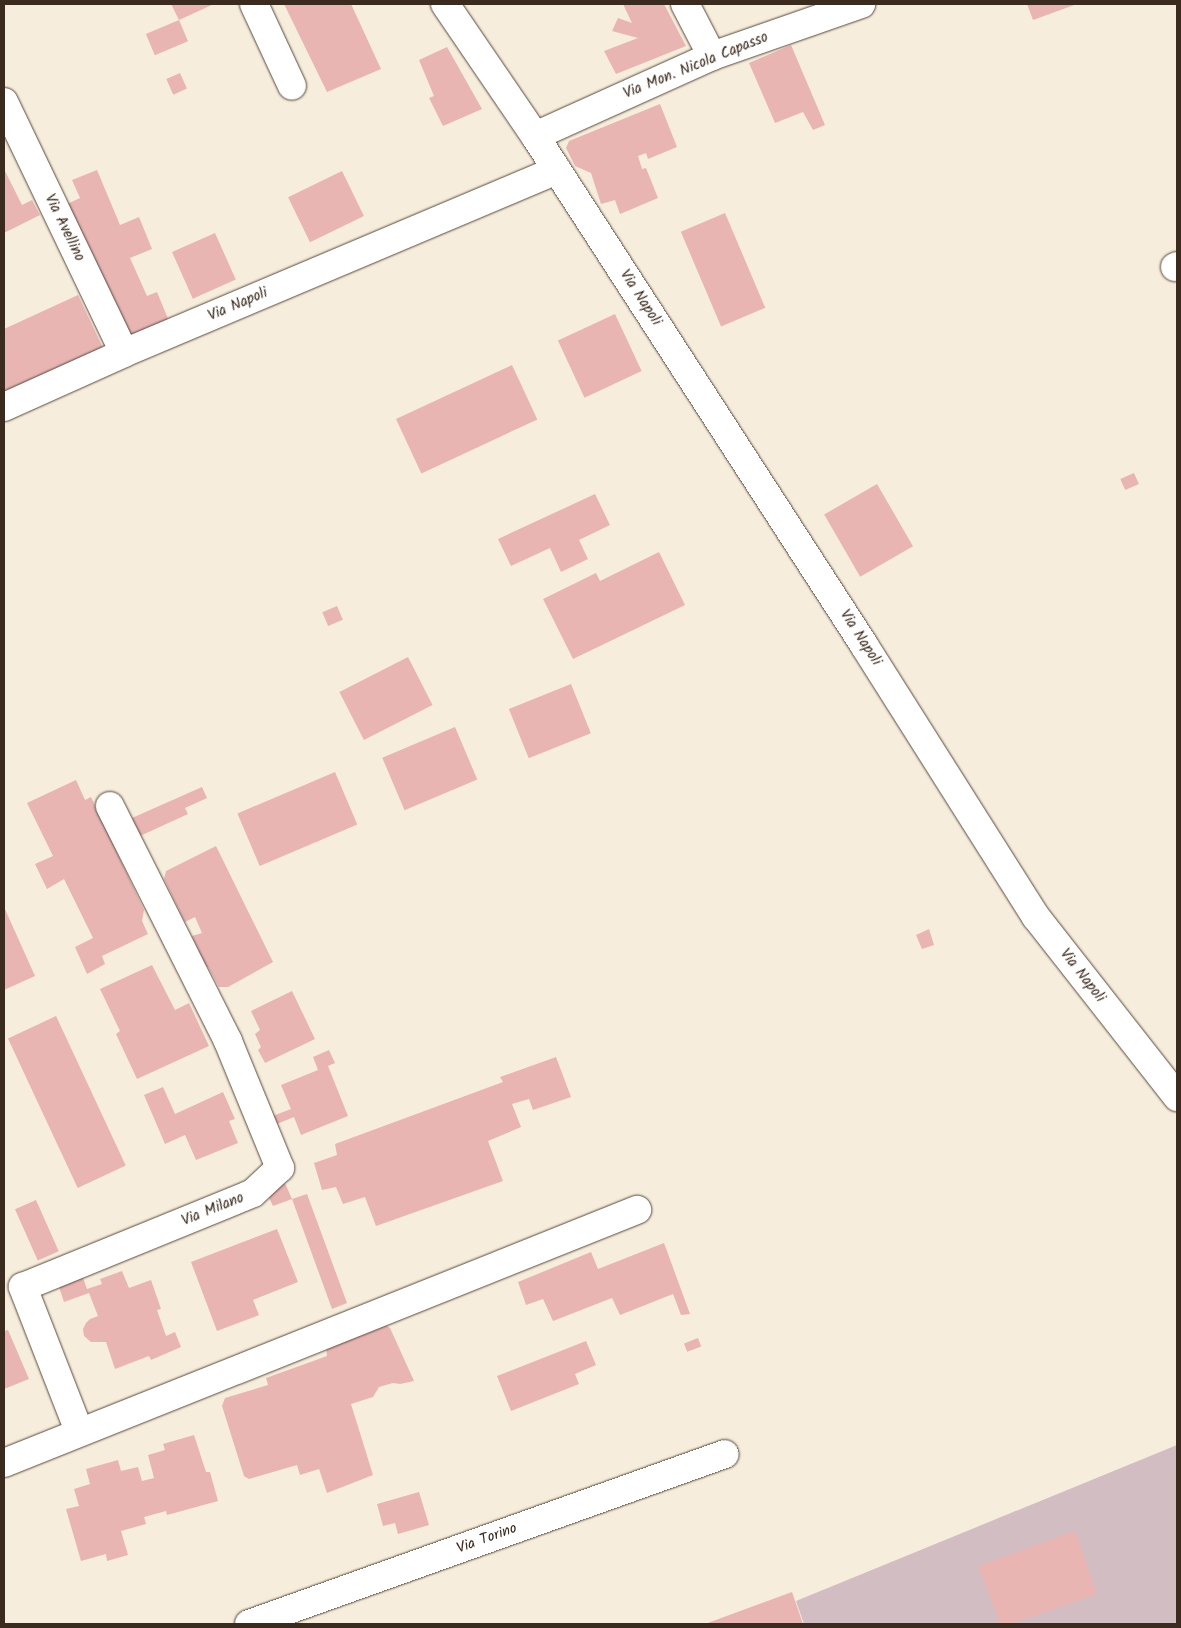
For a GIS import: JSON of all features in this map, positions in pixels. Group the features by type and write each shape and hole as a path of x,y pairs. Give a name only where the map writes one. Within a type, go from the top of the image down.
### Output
{"street":[{"path":"254,4 292,86"},
{"name":"Via Napoli","path":"445,4 535,136 864,645 1036,917 1177,1097"},
{"path":"685,4 712,56"},
{"name":"Via Mon. Nicola Capasso","path":"535,136 712,56 861,4"},
{"name":"Via Avellino","path":"4,102 124,354"},
{"name":"Via Napoli","path":"4,407 557,170"},
{"name":"Via Milano","path":"79,1431 23,1287 253,1193 280,1168 228,1041 110,806"},
{"path":"4,1463 79,1431 637,1210"},
{"name":"Via Torino","path":"249,1624 725,1454"}],"shaded area":[{"path":"1177,1445 1177,1624 804,1624 796,1601"}],"building":[{"path":"171,4 214,4 179,20"},
{"path":"284,4 351,4 381,69 327,92"},
{"path":"623,4 664,4 686,46 616,74 604,51 638,38 612,31 618,18 632,23"},
{"path":"1027,4 1077,4 1033,20"},
{"path":"179,20 188,41 155,55 146,34"},
{"path":"791,45 825,125 813,130 803,112 775,123 749,63"},
{"path":"447,47 482,109 443,126 429,98 434,96 419,60"},
{"path":"180,73 187,89 173,95 166,79"},
{"path":"660,104 677,147 648,159 646,153 638,156 642,169 646,168 658,198 620,214 615,200 601,204 591,173 575,166 566,148 569,141"},
{"path":"4,169 22,205 32,200 40,215 4,233"},
{"path":"97,170 120,225 139,217 152,249 130,258 147,296 157,292 171,326 126,344 67,204 80,198 72,180"},
{"path":"342,171 364,216 310,242 288,197"},
{"path":"725,213 765,308 721,327 681,232"},
{"path":"215,233 236,280 193,299 172,252"},
{"path":"78,295 104,350 4,396 4,329"},
{"path":"615,314 642,371 585,398 558,341"},
{"path":"512,365 537,419 421,473 396,419"},
{"path":"1134,473 1139,484 1125,490 1120,479"},
{"path":"877,484 913,546 860,577 824,514"},
{"path":"595,494 610,525 579,540 588,559 561,572 550,548 511,566 498,539"},
{"path":"659,552 685,605 573,659 543,599 596,573 600,581"},
{"path":"337,606 343,620 328,626 322,612"},
{"path":"408,657 433,705 364,740 339,692"},
{"path":"571,684 591,733 529,758 509,709"},
{"path":"455,727 477,779 405,810 382,758"},
{"path":"335,772 357,824 260,866 237,813"},
{"path":"76,780 85,800 91,797 144,910 142,921 148,934 102,956 105,964 87,974 75,947 93,938 64,879 47,889 35,864 53,856 27,803"},
{"path":"202,787 207,798 185,808 188,814 140,836 132,818"},
{"path":"216,846 273,962 228,987 219,987 208,967 206,967 192,936 202,933 195,917 185,922 164,879 166,871"},
{"path":"4,907 35,976 4,990"},
{"path":"929,929 934,945 922,949 916,935"},
{"path":"152,965 175,1010 189,1003 209,1046 137,1079 116,1034 120,1031 100,989"},
{"path":"292,991 315,1039 265,1063 258,1050 261,1047 255,1034 260,1030 251,1011"},
{"path":"56,1016 126,1166 78,1188 8,1038"},
{"path":"329,1050 335,1063 328,1066 348,1116 301,1135 294,1117 272,1126 270,1117 291,1109 281,1085 318,1070 313,1057"},
{"path":"556,1057 571,1097 533,1110 529,1099 512,1104 521,1127 488,1141 503,1181 376,1226 365,1197 343,1204 336,1187 322,1190 314,1163 337,1155 335,1144 503,1082 500,1077"},
{"path":"163,1087 175,1114 223,1092 235,1119 229,1121 238,1143 196,1160 185,1135 165,1144 144,1095"},
{"path":"284,1181 292,1199 273,1206 264,1187"},
{"path":"307,1194 347,1303 332,1309 292,1199"},
{"path":"36,1200 59,1251 38,1261 15,1209"},
{"path":"277,1229 298,1282 253,1300 259,1315 217,1331 191,1262"},
{"path":"664,1243 690,1314 681,1315 673,1294 620,1315 612,1298 553,1321 543,1299 526,1305 518,1282 591,1252 598,1269"},
{"path":"79,1267 87,1289 102,1284 100,1279 122,1271 129,1288 151,1280 161,1309 157,1310 166,1336 175,1332 181,1347 151,1360 149,1356 115,1369 106,1342 91,1342 84,1336 83,1329 86,1323 98,1316 89,1293 64,1302 55,1275"},
{"path":"383,1323 390,1328 414,1381 400,1384 393,1383 379,1387 373,1397 351,1404 373,1475 327,1493 319,1469 300,1475 297,1465 249,1479 244,1476 222,1406 225,1398 268,1385 266,1378 327,1356 326,1346"},
{"path":"8,1330 29,1379 4,1389 4,1331"},
{"path":"698,1338 701,1346 687,1352 684,1343"},
{"path":"586,1341 596,1365 575,1374 579,1384 511,1411 497,1376"},
{"path":"194,1435 206,1472 210,1472 218,1501 167,1515 166,1511 144,1517 146,1524 121,1531 128,1555 107,1561 106,1554 81,1561 66,1509 79,1506 74,1489 90,1484 86,1469 118,1460 121,1471 138,1467 142,1481 154,1478 148,1455 165,1450 163,1444"},
{"path":"419,1492 429,1525 398,1534 395,1523 383,1526 377,1504"},
{"path":"1075,1531 1097,1594 1011,1624 1000,1624 978,1566"},
{"path":"792,1592 803,1624 705,1624"}]}
